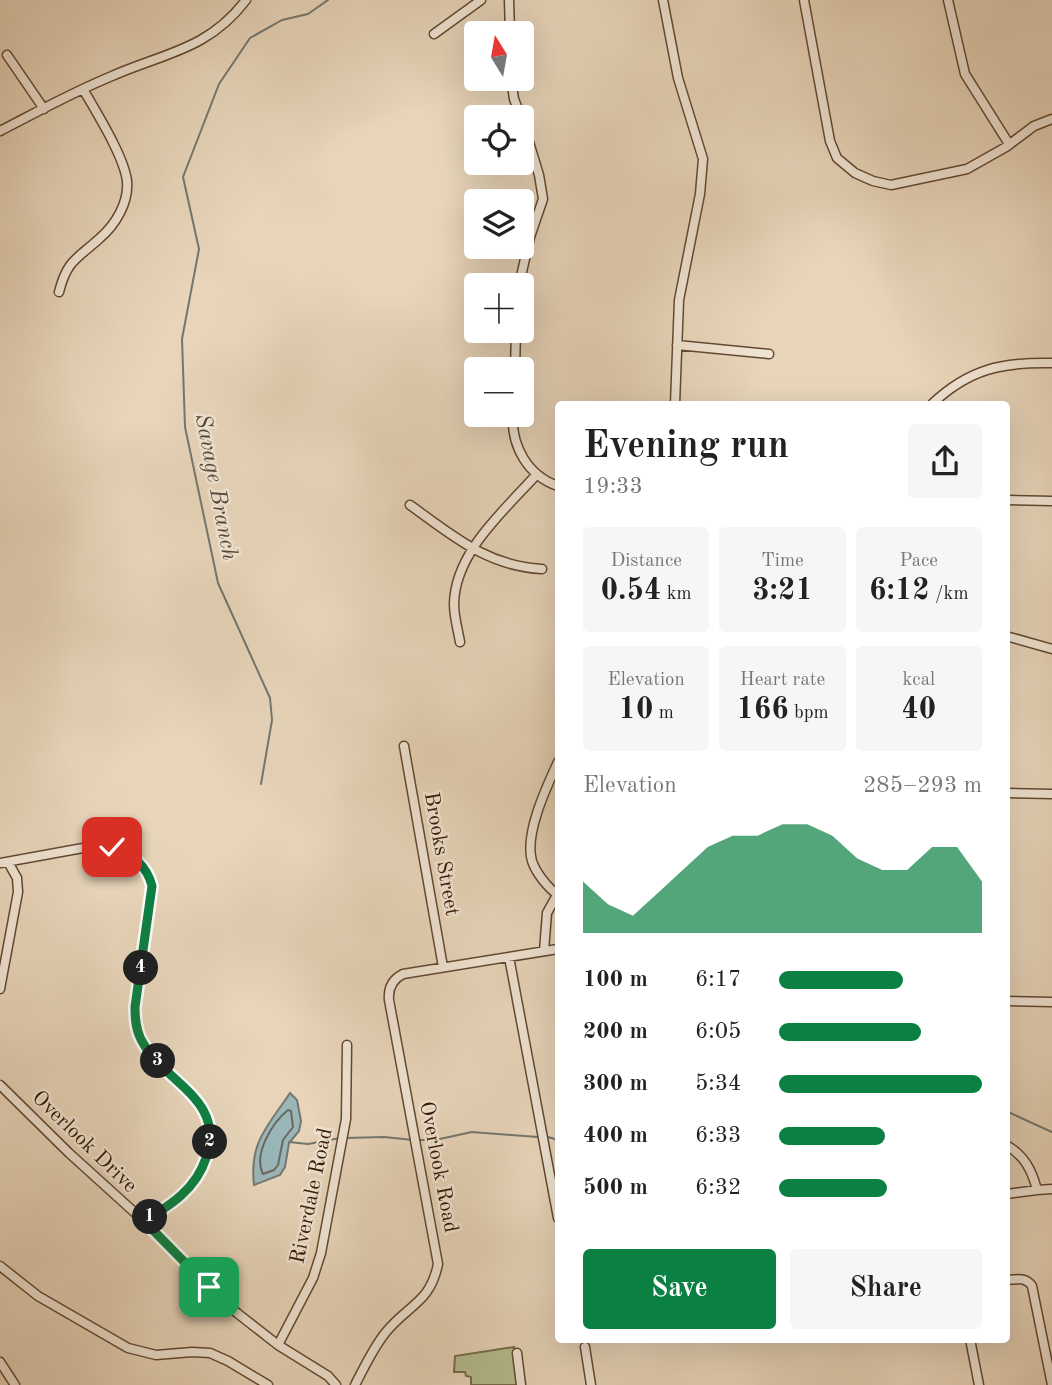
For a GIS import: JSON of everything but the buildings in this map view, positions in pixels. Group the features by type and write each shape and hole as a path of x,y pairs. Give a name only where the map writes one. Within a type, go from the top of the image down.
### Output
{"street":[{"path":"0,131 115,74 176,54 199,42 246,0"},
{"path":"434,34 481,0"},
{"path":"509,0 510,21"},
{"path":"663,0 678,78 703,159 700,194 679,300 676,401"},
{"path":"804,0 830,141 837,158 855,173 891,185 967,169 1034,127 1052,119"},
{"path":"948,0 965,74 1009,144"},
{"path":"7,55 44,109"},
{"path":"59,292 67,268 109,230 126,194 127,184 122,166 83,89"},
{"path":"522,273 543,199 534,159"},
{"path":"677,345 769,354"},
{"path":"936,401 956,384 994,366 1052,363"},
{"path":"513,427 514,440 520,453 537,474 555,484"},
{"path":"460,642 454,605 458,580 472,549 537,474"},
{"path":"1010,500 1052,502"},
{"path":"410,505 485,556 509,565 542,569"},
{"path":"1010,637 1052,649"},
{"name":"Brooks Street","path":"404,746 443,968"},
{"path":"555,769 536,819 530,853 537,871 555,893"},
{"path":"1010,793 1052,794"},
{"path":"0,989 18,892 18,882 4,862 94,846 118,849 135,859 150,880 152,892 135,1007 136,1027 145,1047 202,1107 208,1122 210,1141 204,1164 195,1181 184,1194 144,1221"},
{"path":"544,951 547,913 555,899"},
{"name":"Overlook Road","path":"355,1385 383,1336 423,1299 434,1282 438,1264 388,993 396,978 403,974 555,949"},
{"path":"509,957 555,1202"},
{"path":"1010,1001 1052,1002"},
{"name":"Riverdale Road","path":"278,1345 313,1278 321,1253 346,1119 346,1045"},
{"name":"Overlook Drive","path":"0,1086 144,1221 219,1296 278,1345 328,1376 336,1385"},
{"path":"1010,1147 1019,1152 1034,1177 1037,1190"},
{"path":"1010,1193 1052,1189"},
{"path":"0,1266 38,1296 128,1348 156,1355 210,1353 265,1384"},
{"path":"1010,1280 1021,1279 1030,1282 1032,1286 1052,1385"},
{"path":"971,1343 978,1385"},
{"path":"585,1347 591,1385"},
{"path":"517,1353 521,1385"},
{"path":"0,1362 15,1385"}],"green space":[{"path":"514,1347 517,1385 471,1385 471,1377 466,1376 465,1372 454,1372 455,1356"}],"water":[{"path":"290,1093 297,1100 301,1121 299,1131 289,1143 285,1167 280,1175 254,1185 254,1157 257,1146"}],"waterway":[{"name":"Savage Branch","path":"261,784 272,720 270,698 218,583 185,427 182,339 199,249 183,177 219,84 250,38 282,20 308,14 328,0"},
{"path":"1010,1113 1052,1132"},
{"path":"419,1140 435,1140 472,1132 538,1137"},
{"path":"346,1138 384,1137 413,1140"},
{"path":"548,1137 555,1139"},
{"path":"289,1142 308,1144 340,1138"}],"route":[{"path":"112,847 139,862 152,886 135,1007 136,1027 145,1047 202,1107 210,1132 209,1150 195,1181 184,1194 144,1221 209,1287"}]}
